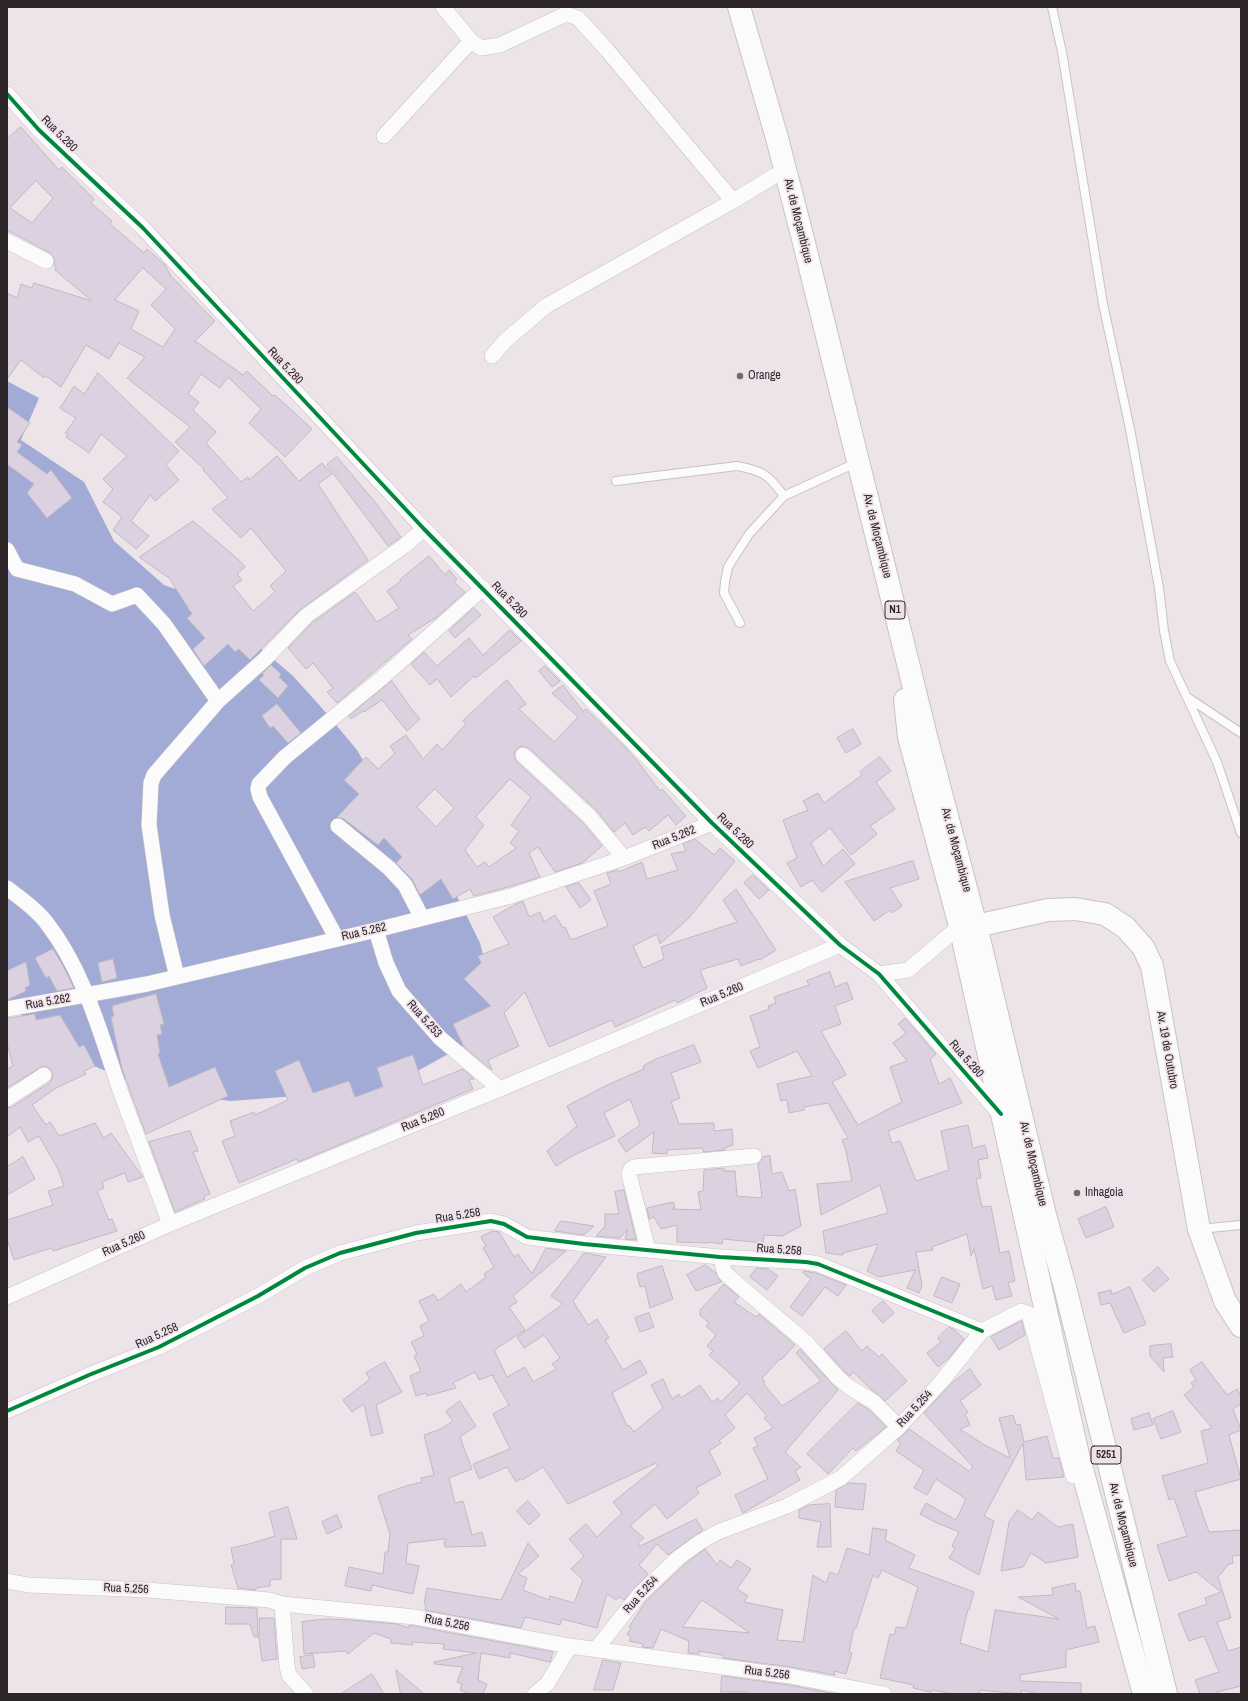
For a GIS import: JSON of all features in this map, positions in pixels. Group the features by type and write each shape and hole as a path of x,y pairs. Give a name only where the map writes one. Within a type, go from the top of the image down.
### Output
{"main road":[{"name":"Av. de Moçambique","path":"728,7 776,175 905,700 909,737 968,926 1065,1287 1166,1694"},
{"name":"Av. de Moçambique","path":"739,7 779,145 927,740 968,926 1001,1114 1078,1455 1144,1694"},
{"name":"Av. 19 de Outubro","path":"968,926 1048,910 1075,909 1105,914 1125,927 1143,947 1152,966 1199,1229 1225,1301 1241,1326"}],"street":[{"path":"443,7 471,41 481,48 500,45 566,14 578,18 612,56 733,201"},
{"path":"384,136 471,41"},
{"name":"Rua 5.280","path":"7,94 39,130 143,228 424,529 712,823 840,945 879,974 1001,1114"},
{"path":"492,356 505,341 546,306 733,201 776,175"},
{"path":"7,240 46,261"},
{"path":"177,977 162,915 149,825 151,783 154,775 218,701 265,658 306,616 404,546 424,529"},
{"path":"7,550 18,569 75,584 112,604 137,594 164,624 218,701"},
{"path":"337,938 260,797 258,789 259,784 285,757 383,677 483,588"},
{"path":"523,755 590,817 624,858"},
{"name":"Rua 5.262","path":"7,1009 177,977 376,930 511,896 624,858 712,823"},
{"path":"338,826 389,868 405,885 422,918"},
{"path":"7,888 35,910 46,922 76,970 87,995 170,1224"},
{"path":"879,974 908,970 968,926"},
{"name":"Rua 5.253","path":"376,930 386,963 399,991 440,1038 500,1089"},
{"name":"Rua 5.260","path":"9,1292 170,1224 500,1089 840,945"},
{"path":"7,1099 44,1075"},
{"path":"648,1250 629,1174 631,1169 634,1167 754,1156"},
{"name":"Rua 5.258","path":"7,1411 88,1375 159,1347 258,1296 305,1268 340,1253 416,1233 491,1221 504,1224 527,1236 584,1244 720,1257 818,1264 982,1331"},
{"path":"720,1257 725,1273 728,1276 806,1342 838,1378 849,1387 874,1402 899,1427"},
{"name":"Rua 5.254","path":"596,1650 639,1595 678,1558 700,1542 718,1532 787,1506 841,1478 899,1427 941,1382 982,1331 1021,1311 1029,1314 1083,1512 1092,1539 1104,1552"},
{"name":"Rua 5.256","path":"7,1581 28,1585 148,1590 269,1600 282,1604 415,1617 570,1646 790,1676 884,1694"},
{"path":"282,1604 286,1666 289,1675 306,1694"},
{"path":"535,1694 547,1684 570,1646"}],"lane":[{"path":"1052,7 1062,52 1103,304 1140,482 1170,660 1217,762 1241,833"},
{"path":"616,481 737,466 757,470 767,476 784,496"},
{"path":"740,623 724,593 728,567 749,534 784,496 847,467"},
{"path":"1187,696 1241,733"},
{"path":"1199,1229 1241,1226"}],"water":[{"path":"7,381 39,398 21,440 84,482 114,541 164,585 203,599 293,676 357,750 404,832 454,890 480,943 499,1016 479,1037 414,1073 351,1100 296,1096 231,1101 153,1091 75,1058 7,1004"}],"building":[{"path":"21,127 59,170 62,167 94,199 91,203 112,221 110,224 144,253 147,249 165,265 171,276 215,321 195,341 243,375 247,371 273,396 275,395 312,429 285,457 249,423 261,409 228,377 220,388 201,374 188,394 199,402 193,410 216,432 206,443 241,482 248,477 249,480 277,456 299,481 322,463 332,474 318,484 368,560 301,609 250,660 239,649 235,652 228,644 204,666 193,649 205,638 187,618 192,614 169,578 139,557 193,521 239,560 245,567 237,574 242,580 233,586 253,611 275,592 270,586 286,571 251,528 241,538 212,509 228,498 203,470 204,469 175,442 190,427 127,378 145,357 119,343 109,359 86,345 61,387 46,376 44,378 21,360 7,379 7,293 17,298 21,284 32,288 34,283 92,301 55,270 55,260 50,253 7,230 7,139","holes":["36,181 53,198 32,223 10,208","143,268 166,289 151,305 175,329 163,347 131,329 139,311 115,300"]},
{"path":"98,373 179,451 166,465 179,480 155,501 150,495 131,521 149,536 136,549 113,530 122,517 103,502 113,489 103,479 127,456 101,434 89,453 66,437 68,434 65,433 76,418 60,408 74,386 84,394"},
{"path":"7,407 30,423 17,442 22,445 17,452 47,474 51,470 72,498 47,518 27,493 34,484 8,465 7,466"},
{"path":"337,457 375,502 401,537 388,546 327,465"},
{"path":"429,556 445,575 449,570 457,579 454,582 465,592 437,617 408,635 412,639 337,703 327,692 333,688 313,663 306,669 288,648 312,623 355,592 377,622 399,608 387,591 401,581 400,580"},
{"path":"474,608 481,615 455,638 449,631"},
{"path":"510,630 521,641 476,678 474,676 451,697 437,679 430,685 411,664 424,652 437,666 469,638 483,655"},
{"path":"271,665 281,674 279,677 288,686 278,698 259,680 264,675 262,674"},
{"path":"545,666 560,681 552,687 539,671"},
{"path":"507,680 526,704 519,709 554,742 578,717 552,693 563,685 583,711 586,709 624,746 660,791 662,789 686,816 676,825 668,815 649,831 645,827 633,835 625,823 614,832 596,810 529,748 521,746 514,753 514,757 517,762 583,823 602,846 582,863 555,872 538,847 529,853 540,877 474,896 470,889 453,899 441,879 420,895 412,879 396,863 402,857 384,838 378,845 344,819 337,817 359,794 344,780 366,757 378,769 395,753 390,746 406,735 423,759 437,744 442,750 466,724 463,721","holes":["510,779 531,797 511,825 519,831 510,843 516,848 489,867 485,862 477,867 465,850 484,825 476,817","435,789 454,808 436,827 417,807"]},
{"path":"392,681 420,719 407,731 382,700 351,719 349,716"},
{"path":"277,704 301,733 288,743 273,726 270,728 262,716"},
{"path":"853,729 861,744 846,753 837,738"},
{"path":"880,757 891,771 876,782 895,809 870,826 877,834 851,855 830,828 811,843 823,866 843,849 855,864 822,892 812,880 801,887 787,863 797,858 783,820 808,810 803,801 818,793 824,803 862,775 860,772"},
{"path":"695,839 714,855 720,848 735,861 688,919 660,944 657,934 633,946 643,968 664,959 661,947 737,922 723,900 736,889 776,950 760,960 759,959 741,966 738,959 700,970 707,988 677,1003 675,1000 615,1027 612,1020 549,1047 525,992 504,1013 519,1046 488,1060 492,1070 464,1047 453,1024 491,1006 464,979 481,963 478,956 509,944 493,917 523,901 529,917 540,912 544,922 555,915 563,928 565,927 571,940 608,926 594,891 611,884 607,873 618,870 619,872 642,862 647,879 678,870 671,854 686,851 683,844"},
{"path":"913,861 919,879 890,888 902,906 892,913 890,910 874,921 845,882"},
{"path":"753,875 769,890 759,899 744,883"},
{"path":"579,883 591,900 580,908 566,887"},
{"path":"53,949 74,988 57,991 49,976 46,978 35,958"},
{"path":"113,959 117,978 102,982 98,963"},
{"path":"26,962 30,985 25,988 26,991 7,1000 7,971"},
{"path":"830,972 835,987 847,982 853,999 835,1006 841,1024 821,1031 846,1075 832,1082 858,1125 902,1102 890,1067 907,1061 893,1043 906,1033 898,1024 905,1018 936,1054 930,1059 939,1084 950,1078 962,1103 888,1131 892,1143 900,1141 916,1181 949,1170 941,1131 968,1125 973,1148 985,1145 988,1158 978,1160 981,1178 976,1179 982,1207 991,1206 1000,1253 1009,1251 1015,1281 1008,1283 1012,1296 996,1300 992,1286 983,1289 974,1249 971,1256 967,1234 932,1247 933,1250 916,1252 922,1286 919,1293 907,1288 915,1270 879,1277 867,1271 878,1244 843,1253 843,1255 826,1253 823,1231 888,1213 880,1185 821,1215 817,1184 852,1181 846,1151 842,1140 848,1138 828,1103 804,1107 804,1110 789,1113 787,1100 781,1101 777,1084 812,1076 797,1051 758,1068 750,1051 760,1047 750,1016 769,1009 768,1006 776,1003 774,997 809,985 807,981"},
{"path":"156,994 164,1024 160,1025 162,1034 157,1035 160,1053 158,1054 169,1087 215,1067 228,1096 146,1134 122,1069 111,1017 114,1016 112,1006"},
{"path":"35,1014 36,1020 60,1015 79,1047 84,1045 95,1066 84,1071 86,1074 56,1088 32,1105 46,1125 50,1122 59,1136 95,1123 104,1138 111,1133 143,1177 128,1182 125,1173 102,1182 104,1188 97,1191 109,1220 112,1219 117,1231 53,1251 51,1248 14,1260 7,1239 7,1220 53,1205 48,1191 64,1186 58,1169 39,1136 28,1142 20,1127 7,1137 7,1108 12,1107 49,1083 52,1079 53,1074 51,1070 48,1067 43,1066 7,1088 7,1069 13,1066 7,1043 7,1019"},
{"path":"694,1045 701,1062 671,1073 680,1098 671,1102 679,1124 714,1123 714,1131 732,1129 733,1145 725,1148 725,1150 704,1152 702,1148 667,1150 667,1154 652,1153 654,1132 626,1152 618,1140 640,1125 630,1099 604,1113 615,1136 574,1155 556,1166 547,1151 577,1126 567,1106 607,1085 644,1069 643,1066 656,1059"},
{"path":"413,1055 423,1085 463,1069 474,1079 469,1080 473,1089 298,1162 297,1159 239,1183 222,1141 235,1136 230,1121 254,1112 255,1115 288,1100 275,1071 299,1060 313,1093 349,1081 355,1097 383,1087 377,1068"},
{"path":"190,1131 198,1151 193,1152 210,1194 204,1196 205,1199 175,1212 149,1142"},
{"path":"770,1156 772,1174 782,1172 789,1191 795,1189 801,1226 782,1236 764,1235 763,1243 723,1239 722,1244 709,1242 677,1242 677,1225 661,1229 654,1217 649,1219 647,1208 673,1202 675,1207 672,1209 701,1210 698,1192 703,1191 704,1170 724,1168 724,1171 735,1171 737,1196 762,1198 758,1164 763,1157"},
{"path":"23,1157 35,1179 7,1195 7,1167"},
{"path":"624,1190 636,1240 625,1239 628,1229 620,1238 596,1236 603,1228 605,1228 605,1214 619,1214 615,1192"},
{"path":"1106,1207 1114,1227 1086,1238 1078,1219"},
{"path":"561,1221 594,1226 584,1235 555,1231"},
{"path":"493,1231 499,1232 514,1257 518,1254 532,1274 546,1248 566,1251 513,1296 517,1302 509,1307 525,1330 494,1350 507,1377 525,1367 533,1382 556,1369 552,1364 560,1358 544,1335 524,1348 517,1337 563,1304 551,1296 584,1253 606,1257 573,1301 588,1325 597,1319 609,1338 605,1340 623,1370 640,1360 647,1373 612,1393 627,1426 629,1425 634,1432 663,1408 651,1385 663,1379 672,1399 679,1394 681,1398 700,1385 712,1402 718,1398 721,1402 740,1383 709,1355 713,1351 707,1346 716,1335 706,1326 709,1323 700,1315 700,1310 724,1284 739,1297 734,1302 756,1317 759,1314 795,1345 762,1378 765,1382 763,1383 782,1406 821,1381 796,1353 800,1349 838,1390 785,1452 801,1467 795,1471 800,1480 743,1513 735,1495 768,1479 753,1448 758,1446 754,1438 773,1428 764,1418 767,1416 747,1393 725,1415 735,1428 719,1441 721,1443 709,1451 721,1474 696,1488 699,1493 667,1519 655,1504 630,1526 644,1538 638,1543 640,1546 696,1519 703,1530 668,1555 657,1544 639,1565 648,1574 624,1600 619,1597 616,1600 607,1594 597,1628 562,1619 560,1625 525,1617 521,1628 425,1610 426,1604 424,1604 427,1588 501,1600 528,1543 539,1556 518,1574 527,1578 523,1590 549,1600 550,1596 574,1603 583,1580 571,1569 584,1556 569,1539 586,1524 597,1537 622,1513 613,1502 658,1466 656,1463 568,1504 543,1467 516,1482 507,1467 479,1479 473,1464 510,1449 493,1414 509,1405 493,1377 494,1376 492,1375 479,1380 475,1372 453,1383 456,1388 427,1396 426,1393 416,1396 410,1376 421,1371 414,1356 417,1354 411,1342 424,1336 420,1326 429,1321 419,1301 434,1294 438,1301 461,1284 466,1292 486,1277 484,1274 494,1267 483,1248 486,1246 481,1237"},
{"path":"705,1265 716,1273 721,1282 696,1291 687,1275"},
{"path":"662,1266 673,1299 650,1308 645,1286 640,1287 637,1274"},
{"path":"1158,1267 1169,1279 1154,1292 1143,1280"},
{"path":"757,1268 768,1269 778,1276 767,1290 750,1277"},
{"path":"804,1271 816,1273 846,1285 838,1296 825,1287 802,1316 790,1307 811,1279 803,1273"},
{"path":"942,1277 960,1284 952,1303 934,1296"},
{"path":"1130,1287 1146,1324 1124,1333 1110,1303 1101,1305 1098,1293 1111,1290 1112,1294"},
{"path":"883,1301 894,1313 883,1323 872,1311"},
{"path":"649,1313 654,1327 640,1332 635,1318"},
{"path":"1022,1321 1025,1335 999,1350 991,1337"},
{"path":"949,1327 955,1330 964,1339 949,1358 938,1367 927,1353 941,1342 938,1338"},
{"path":"846,1331 862,1351 867,1346 879,1357 882,1354 907,1381 885,1401 853,1372 850,1376 844,1371 824,1349"},
{"path":"1171,1344 1173,1357 1163,1358 1164,1372 1150,1356 1150,1346"},
{"path":"385,1362 402,1392 376,1405 383,1433 371,1436 364,1404 352,1412 343,1400 370,1379 366,1373"},
{"path":"1202,1362 1227,1395 1237,1389 1241,1396 1241,1404 1233,1409 1241,1430 1229,1435 1241,1479 1195,1492 1209,1532 1241,1530 1241,1555 1232,1556 1233,1563 1229,1564 1218,1577 1231,1618 1217,1622 1228,1651 1241,1647 1241,1686 1217,1692 1218,1694 1200,1694 1195,1680 1219,1672 1204,1636 1189,1641 1178,1614 1207,1604 1205,1598 1221,1592 1196,1572 1169,1581 1157,1545 1187,1536 1174,1498 1169,1500 1162,1476 1208,1463 1201,1431 1212,1428 1184,1395 1194,1387 1191,1383 1196,1380 1190,1370"},
{"path":"970,1369 981,1385 960,1401 968,1412 965,1414 970,1425 960,1429 983,1444 1010,1458 999,1418 1013,1415 1016,1425 1020,1424 1024,1442 1047,1436 1053,1458 1059,1458 1064,1477 1026,1480 1023,1443 984,1516 994,1521 979,1575 949,1558 955,1548 952,1546 959,1532 920,1514 926,1503 956,1520 966,1499 936,1479 927,1495 914,1488 924,1470 896,1451 901,1443 897,1440 909,1429 969,1471 973,1467 924,1413 952,1383"},
{"path":"460,1401 476,1426 460,1437 472,1469 449,1478 455,1503 463,1501 472,1535 482,1532 486,1546 445,1547 444,1542 446,1539 408,1543 406,1563 419,1566 413,1594 372,1585 371,1591 345,1586 349,1567 383,1574 385,1552 388,1552 390,1534 378,1496 422,1482 421,1478 434,1475 424,1435 441,1429 453,1421 446,1412"},
{"path":"858,1403 868,1409 886,1427 856,1451 853,1448 828,1474 807,1454"},
{"path":"1173,1411 1181,1432 1161,1439 1153,1419"},
{"path":"1149,1413 1153,1425 1134,1430 1131,1419"},
{"path":"849,1483 866,1484 863,1510 835,1507 836,1490"},
{"path":"528,1501 540,1515 529,1525 517,1511"},
{"path":"830,1504 831,1547 817,1547 821,1522 799,1518 799,1510 809,1505"},
{"path":"288,1507 297,1539 281,1539 281,1579 270,1580 270,1586 256,1588 256,1590 238,1588 231,1565 234,1564 231,1548 275,1536 269,1513"},
{"path":"1018,1510 1032,1520 1038,1512 1058,1527 1073,1524 1078,1557 1046,1563 1031,1553 1023,1567 1001,1571 1009,1522"},
{"path":"337,1515 342,1527 327,1534 322,1522"},
{"path":"873,1528 887,1530 885,1540 915,1555 909,1568 974,1592 969,1610 968,1609 960,1643 988,1652 995,1610 1059,1619 1018,1597 1053,1595 1052,1588 1075,1583 1076,1591 1080,1591 1087,1628 1095,1626 1099,1642 1066,1650 1066,1667 1020,1675 1020,1681 1081,1683 1081,1694 1038,1694 1022,1690 1021,1694 980,1690 979,1694 954,1694 932,1690 931,1692 913,1688 914,1685 880,1678 890,1634 894,1635 896,1627 906,1628 918,1587 882,1570 878,1578 873,1575 856,1628 854,1628 849,1652 852,1653 846,1674 834,1671 835,1675 791,1667 723,1658 723,1655 699,1651 699,1654 688,1653 689,1641 661,1629 653,1648 642,1647 643,1644 629,1641 631,1637 627,1634 631,1628 629,1627 646,1601 684,1565 705,1549 717,1565 720,1560 731,1568 737,1560 751,1569 737,1589 748,1596 744,1602 783,1610 777,1640 803,1642 813,1575 826,1583 830,1572 838,1575 847,1548 869,1555","holes":["702,1600 750,1633 683,1627"]},
{"path":"226,1607 257,1608 258,1637 254,1637 250,1624 226,1624"},
{"path":"260,1618 274,1618 277,1659 262,1661 259,1638"},
{"path":"327,1619 397,1624 409,1628 409,1625 553,1652 550,1662 510,1653 510,1658 481,1653 478,1680 487,1684 483,1694 470,1694 460,1690 462,1684 457,1682 463,1667 434,1664 434,1662 476,1653 443,1649 444,1644 412,1642 413,1645 391,1643 391,1639 374,1633 348,1654 346,1651 304,1654 302,1622"},
{"path":"313,1655 315,1667 302,1669 300,1657"},
{"path":"603,1660 621,1663 613,1690 594,1690"},
{"path":"396,1670 424,1694 401,1694"},
{"path":"372,1674 384,1694 341,1694"},
{"path":"722,1676 789,1685 836,1694 746,1694 746,1692 721,1692"}],"cycle path":[{"path":"7,94 39,130 143,228 424,529 712,823 840,945 879,974 1001,1114"},
{"path":"7,1411 89,1375 159,1347 258,1296 305,1268 340,1253 416,1233 491,1221 504,1224 527,1237 720,1257 818,1264 982,1331"}],"place":[{"name":"Orange","path":"740,376"},
{"name":"Inhagoia","path":"1077,1193"}]}
